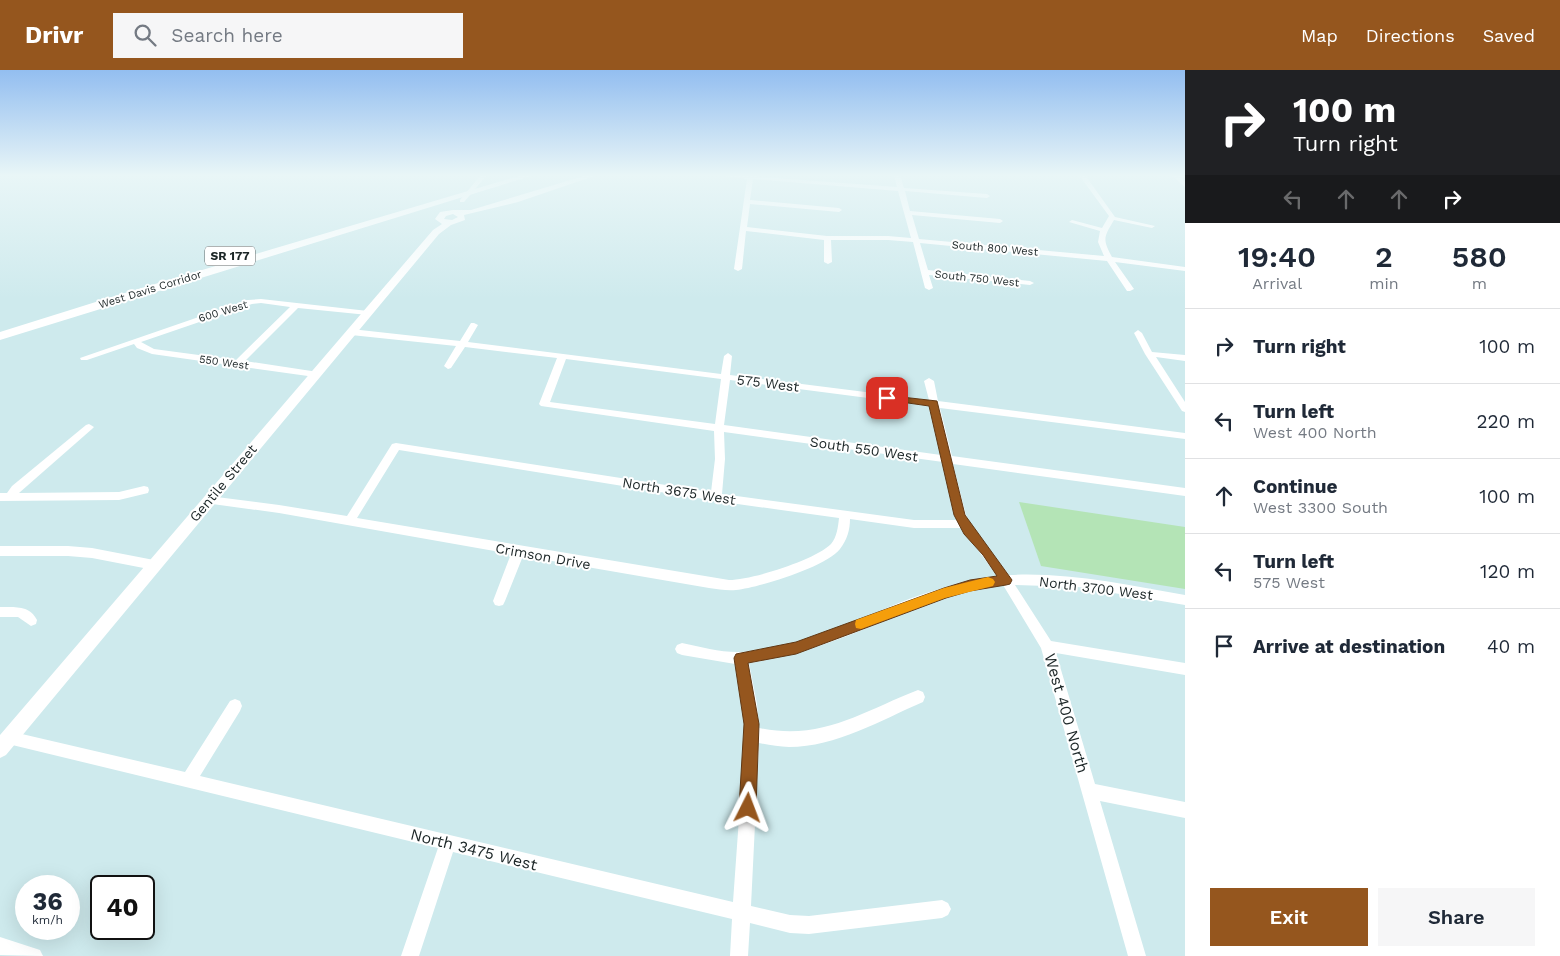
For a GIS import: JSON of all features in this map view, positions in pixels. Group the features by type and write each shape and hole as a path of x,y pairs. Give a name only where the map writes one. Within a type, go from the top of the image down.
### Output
{"highway":[{"name":"West Davis Corridor","path":"0,326 363,216"},
{"name":"West Davis Corridor","path":"0,336 393,216"}],"main road":[{"path":"436,232 440,216"},
{"path":"439,220 450,222 458,216"},
{"name":"Gentile Street","path":"5,743 436,232 450,222"}],"street":[{"path":"738,270 746,216"},
{"path":"910,216 928,288"},
{"path":"947,216 1000,221"},
{"path":"1130,289 1103,248 1100,238 1103,230 1112,218 1152,226"},
{"path":"1072,222 1103,230"},
{"name":"South 800 West","path":"744,229 828,238 915,240 1150,263 1185,269"},
{"path":"828,238 828,262"},
{"name":"South 750 West","path":"924,272 1030,283"},
{"name":"600 West","path":"84,358 241,304 262,301 368,313"},
{"path":"237,364 296,305"},
{"path":"448,366 474,325"},
{"name":"575 West","path":"351,332 462,344 1185,436"},
{"path":"1138,333 1149,354 1185,408"},
{"name":"550 West","path":"136,341 140,346 152,351 315,374"},
{"path":"1149,354 1185,358"},
{"path":"716,497 720,459 719,429 728,356"},
{"name":"South 550 West","path":"562,357 544,404 1185,492"},
{"name":"West 400 North","path":"928,381 945,460 964,524 987,552 1047,646 1137,956"},
{"path":"5,497 89,427"},
{"name":"North 3675 West","path":"349,522 396,446 716,497 914,524 964,524"},
{"path":"5,497 119,496 144,490"},
{"name":"Crimson Drive","path":"209,500 709,584 734,585 754,582 824,557 836,547 843,533 844,514"},
{"path":"0,551 92,553 154,565"},
{"path":"499,601 518,552"},
{"name":"North 3700 West","path":"682,649 741,658 796,648 944,593 970,586 1006,580 1068,581 1185,600"},
{"path":"0,612 20,612 31,620"},
{"path":"1047,646 1185,669"},
{"path":"739,956 752,734 750,704 741,658"},
{"path":"752,734 790,740 808,738 828,733 918,697"},
{"path":"189,780 235,706"},
{"name":"North 3475 West","path":"5,743 189,780 790,924 809,925 942,909"},
{"path":"1090,791 1185,810"},
{"path":"410,956 448,842"},
{"path":"0,946 34,956"}],"green space":[{"path":"1019,502 1185,527 1185,589 1041,566"}],"slow traffic":[{"path":"861,624 944,593 988,582"}],"route":[{"path":"748,808 752,724 741,658 796,648 944,593 970,586 1006,580 987,552 968,531 960,515 945,460 934,403 887,398"}]}
